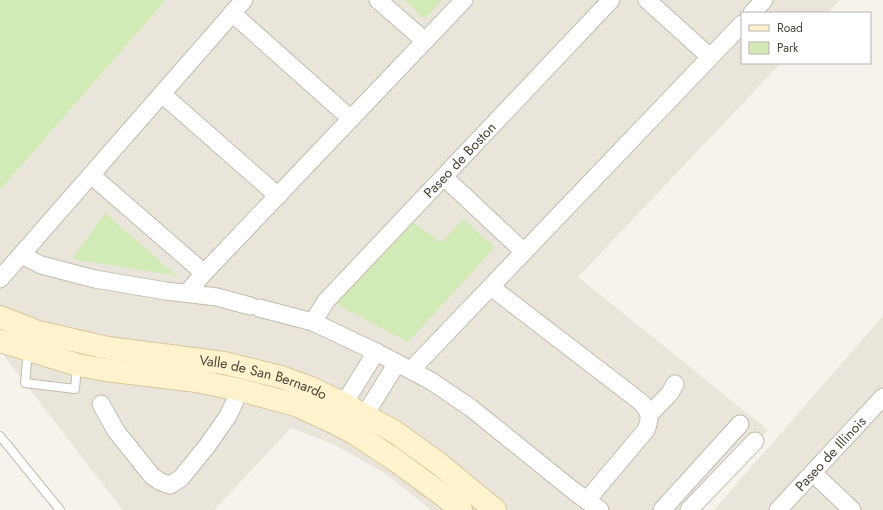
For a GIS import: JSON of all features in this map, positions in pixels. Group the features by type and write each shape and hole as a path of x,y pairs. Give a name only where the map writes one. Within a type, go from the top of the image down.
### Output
{"street":[{"path":"0,279 244,0"},
{"path":"378,0 425,41"},
{"path":"187,293 204,273 464,0"},
{"name":"Paseo de Boston","path":"313,322 326,301 611,0"},
{"path":"753,12 764,0"},
{"path":"654,2 710,57"},
{"path":"232,14 351,119"},
{"path":"354,433 365,415 404,367 491,287 741,25"},
{"path":"162,94 278,196"},
{"path":"91,175 204,273"},
{"path":"444,177 524,252"},
{"path":"22,255 41,265 95,280 217,297 313,322 376,352 431,381 471,408 593,505 646,430 650,420 650,414 642,403 491,287"},
{"name":"Valle de San Bernardo","path":"0,317 38,332 108,348 224,363 281,377 311,388 338,413 354,433 395,460 461,510"},
{"name":"Valle de San Bernardo","path":"0,341 78,364 106,370 197,381 240,390 296,405 338,413 365,415 395,432 438,463 495,510"},
{"path":"338,413 376,352"},
{"path":"650,414 670,393 675,384"},
{"path":"101,404 116,431 152,476 161,482 170,485 181,478 207,446 228,416 240,390"},
{"name":"Paseo de Illinois","path":"778,510 883,397"},
{"path":"662,510 740,424"},
{"path":"689,510 755,441"},
{"path":"813,473 852,510"}],"lane":[{"path":"28,350 24,383 75,389 78,364"},
{"path":"0,436 60,510"}],"shaded area":[{"path":"166,0 840,0 829,12 741,12 741,64 780,64 578,277 768,430 689,510 431,510 386,474 333,444 291,428 214,510 123,510 0,351 0,190"},
{"path":"883,316 883,510 714,510"}],"green space":[{"path":"0,0 166,0 0,190"},
{"path":"404,0 442,0 425,19"},
{"path":"105,213 177,276 72,259"},
{"path":"463,219 495,247 408,342 332,302 412,222 442,242"}]}
